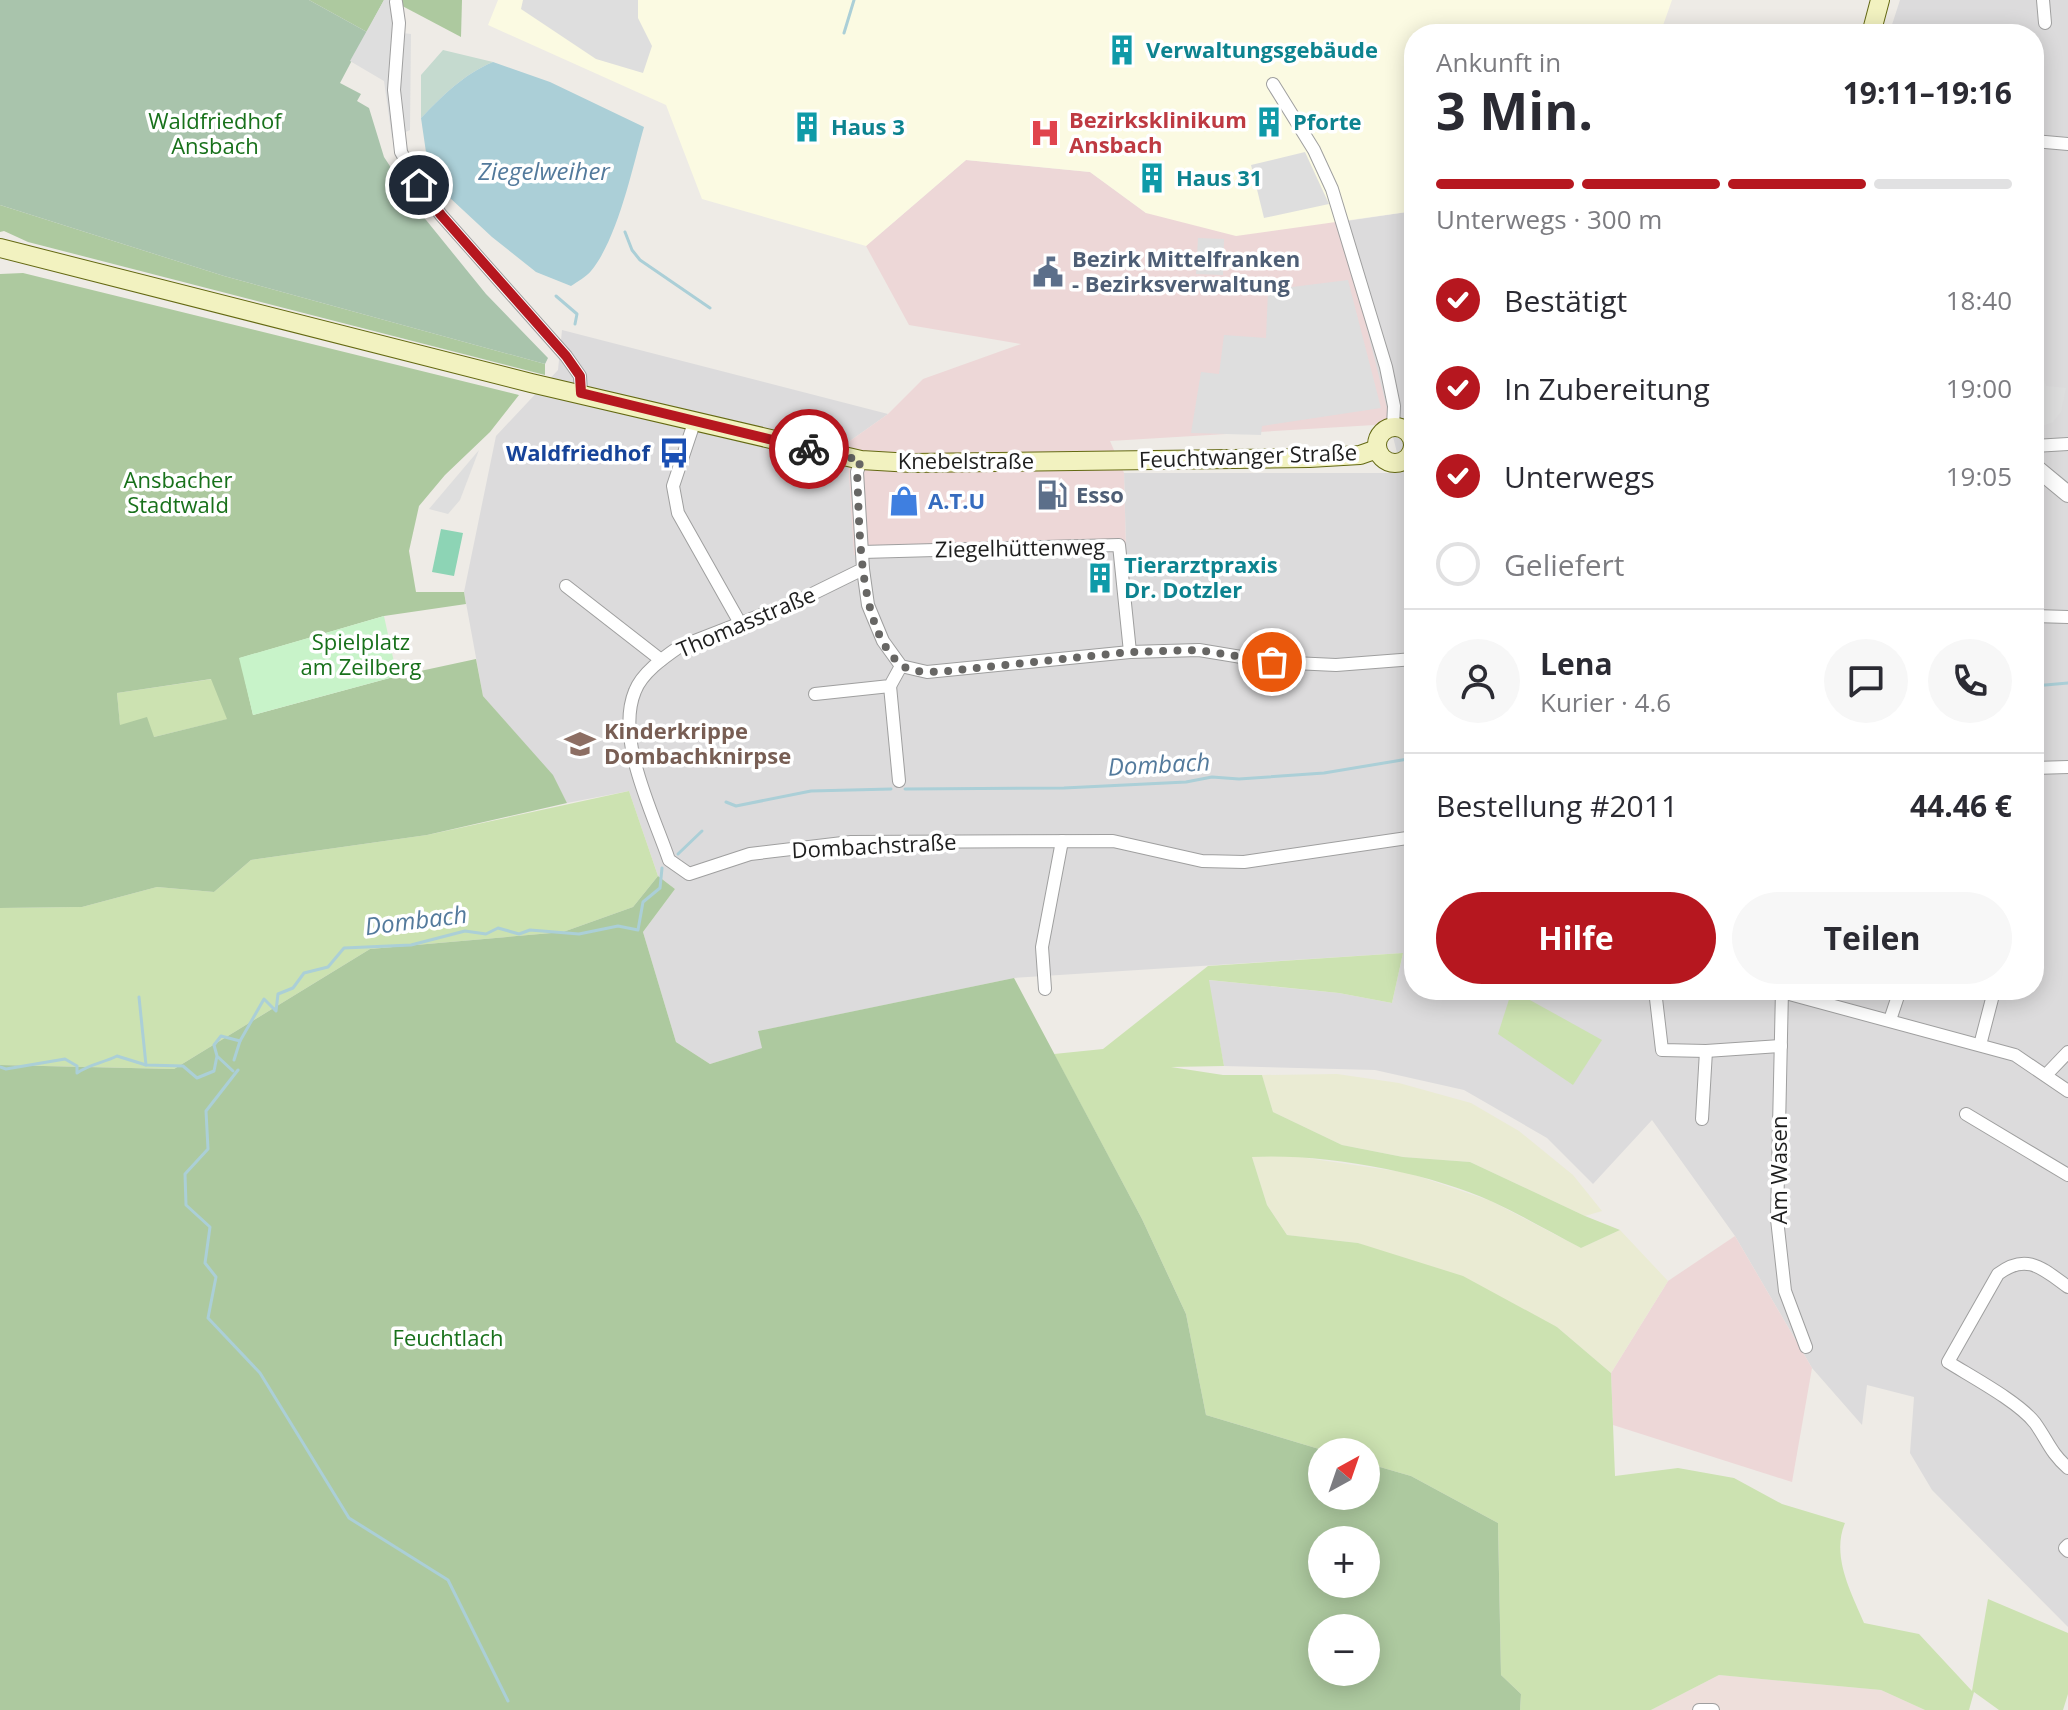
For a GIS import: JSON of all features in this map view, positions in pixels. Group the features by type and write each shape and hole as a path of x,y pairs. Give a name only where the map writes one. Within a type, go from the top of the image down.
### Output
{"main road":[{"path":"1874,24 1880,0"},
{"name":"Knebelstraße","path":"0,248 506,376 861,460 912,463 1119,460"},
{"path":"1404,430 1393,427 1382,432 1377,449 1384,459 1396,463 1404,460"},
{"name":"Feuchtwanger Straße","path":"1119,460 1309,458 1360,455 1377,449"}],"street":[{"path":"2043,0 2045,23"},
{"path":"396,2 399,23 394,90 401,152 419,185 441,215 566,356 580,376 581,393"},
{"path":"1273,84 1314,150 1332,189 1386,367 1394,406 1393,427"},
{"path":"2044,142 2068,144"},
{"path":"695,420 673,486 678,513 740,623"},
{"path":"2044,444 2067,441"},
{"path":"861,460 857,472 868,605 883,641 901,666 927,672 949,671 1130,652 1199,650 1272,662 1336,665 1404,660"},
{"path":"2044,474 2068,494"},
{"name":"Ziegelhüttenweg","path":"862,552 1119,545 1130,652"},
{"name":"Thomasstraße","path":"689,874 669,860 635,759 627,724 635,690 661,660 679,647 800,600 863,569"},
{"path":"566,586 661,660"},
{"path":"2044,616 2068,617"},
{"path":"899,781 890,686 901,666"},
{"path":"815,694 890,686"},
{"path":"2044,768 2068,767"},
{"name":"Dombachstraße","path":"689,874 750,854 851,842 1113,841 1202,861 1244,862 1404,838"},
{"path":"1045,989 1042,947 1062,841"},
{"path":"1656,1000 1662,1050 1706,1051 1781,1046"},
{"name":"Am Wasen","path":"1782,1000 1777,1219 1785,1291 1806,1347"},
{"path":"1816,1000 2015,1055 2068,1091"},
{"path":"1890,1020 1897,1000"},
{"path":"1980,1045 1992,1000"},
{"path":"1702,1119 1706,1051"},
{"path":"2046,1075 2068,1052"},
{"path":"1966,1114 2068,1175"},
{"path":"2068,1287 2042,1268 2026,1263 2011,1265 1998,1274 1948,1362 1997,1393 2034,1422 2052,1454 2068,1468"},
{"path":"1699,1710 1713,1710"}],"shaded area":[{"path":"384,0 403,6 402,33 411,34 410,130 392,138 384,81 350,61"},
{"name":"Bezirksklinikum Ansbach","path":"498,0 1672,0 1664,24 1404,24 1404,212 1236,236 1146,213 1090,172 966,160 866,246 702,199 666,105 488,25"},
{"path":"523,0 638,0 638,18 652,46 643,73 596,59 521,9"},
{"path":"1900,0 2068,0 2068,1627 1932,1490 1910,1453 1914,1397 1867,1385 1862,1425 1812,1368 1735,1236 1652,1120 1593,1184 1547,1138 1464,1090 1375,1070 1224,1066 1208,980 1339,993 1392,1003 1403,953 1014,978 759,1031 763,1048 710,1064 676,1042 643,932 675,889 658,876 629,791 567,803 552,775 483,696 464,592 496,436 558,370 562,330 888,414 847,443 1126,551 1124,473 1402,473 1340,222 1404,212 1404,1000 2044,1000 2044,24 1892,24"},
{"path":"443,50 493,62 463,79 421,118 421,75"},
{"path":"1305,152 1329,204 1264,218 1251,165"},
{"path":"966,160 1090,172 1146,213 1340,222 1391,424 1110,441 1124,473 1126,552 854,555 847,443 888,414 923,379 1021,344 909,325 866,246"},
{"path":"1198,238 1224,239 1223,275 1196,274"},
{"path":"1348,280 1381,408 1262,426 1261,435 1191,433 1201,372 1219,374 1224,335 1266,338 1268,290"},
{"path":"2044,380 2046,386 2066,388 2061,412 2053,422 2044,425"},
{"path":"479,450 460,500 448,514 429,509"},
{"path":"1337,1074 1399,1083 1471,1103 1519,1131 1573,1175 1602,1211 1585,1216 1470,1162 1403,1157 1342,1145 1273,1112 1262,1075"},
{"path":"1286,1155 1409,1173 1491,1201 1581,1248 1620,1230 1668,1281 1611,1373 1557,1327 1358,1243 1287,1235 1267,1205 1252,1157"},
{"path":"1735,1236 1812,1368 1792,1482 1613,1425 1611,1373 1668,1281"},
{"path":"1719,1675 1881,1690 1925,1710 1651,1710"}],"green space":[{"name":"Waldfriedhof Ansbach","path":"0,0 309,0 367,32 340,83 361,94 357,101 369,108 384,157 422,215 486,294 548,358 545,364 224,276 0,205"},
{"path":"309,0 384,0 367,32"},
{"path":"391,0 462,0 461,37"},
{"path":"0,205 224,276 545,364 545,375 28,242 0,232"},
{"name":"Ansbacher Stadtwald","path":"23,273 519,395 490,432 445,475 419,506 409,551 416,592 464,592 466,604 384,616 240,658 253,715 397,676 476,659 483,696 553,775 567,803 427,835 251,860 214,892 157,887 82,907 0,908 0,274","holes":["211,679 227,719 154,737 147,717 120,725 117,693"]},
{"path":"441,529 463,533 454,576 432,572"},
{"name":"Spielplatz am Zeilberg","path":"384,616 397,676 253,715 239,658"},
{"path":"212,679 228,719 154,737 120,726 117,693"},
{"path":"629,791 658,876 633,907 563,932 370,949 174,1069 0,1065 0,908 82,907 157,887 214,892 251,860 427,835"},
{"name":"Feuchtlach","path":"658,876 675,889 643,932 676,1042 710,1064 762,1048 758,1031 1014,978 1142,1219 1186,1314 1206,1415 1308,1446 1308,1510 1380,1510 1380,1467 1411,1476 1498,1523 1501,1675 1521,1694 1520,1710 0,1710 0,1065 174,1069 370,949 563,932 633,907"},
{"path":"1403,953 1392,1003 1339,993 1209,980 1224,1066 1171,1067 1223,1075 1262,1075 1273,1112 1342,1145 1403,1157 1470,1162 1620,1230 1581,1248 1493,1202 1438,1182 1342,1162 1252,1157 1267,1205 1287,1235 1358,1243 1463,1276 1557,1327 1611,1373 1615,1476 1678,1468 1734,1478 1782,1504 1845,1523 1841,1536 1841,1561 1864,1623 1919,1634 1972,1691 1988,1599 2068,1633 2068,1694 2063,1710 1999,1710 1974,1692 1969,1710 1925,1710 1881,1690 1719,1675 1651,1710 1520,1710 1521,1694 1501,1675 1498,1523 1411,1476 1380,1467 1380,1438 1308,1438 1308,1446 1206,1415 1186,1314 1142,1219 1054,1054 1103,1049 1208,966"},
{"path":"1509,1000 1530,1000 1602,1040 1573,1085 1498,1034"}],"water":[{"name":"Ziegelweiher","path":"493,62 550,82 644,127 609,240 591,271 571,286 536,272 492,237 449,197 427,159 421,118 463,79"}],"waterway":[{"path":"844,33 854,0"},
{"path":"625,232 640,260 710,308"},
{"path":"556,296 577,314 575,324"},
{"name":"Dombach","path":"2044,685 2068,683"},
{"name":"Dombach","path":"905,789 1064,788 1186,782 1212,777 1239,779 1324,773 1404,760"},
{"name":"Dombach","path":"726,802 736,806 811,791 891,789"},
{"name":"Dombach","path":"678,854 702,831"},
{"name":"Dombach","path":"0,1067 6,1069 65,1059 77,1066 77,1073 117,1056 146,1065 183,1066 197,1078 214,1071 217,1056 214,1045 221,1036 240,1041 264,999 276,1011 278,994 293,988 304,973 328,967 344,948 411,945 465,931 486,934 498,928 519,934 530,930 579,934 618,926 638,930 643,902 660,888 662,868"},
{"path":"139,997 146,1065"},
{"path":"234,1060 240,1041"},
{"path":"218,1057 233,1071"},
{"path":"238,1070 206,1111 208,1149 185,1174 186,1205 210,1227 205,1263 216,1277 208,1318 260,1373 349,1518 448,1580 508,1701"}],"way so far":[{"path":"809,449 861,460 857,472 868,605 883,641 901,666 927,672 949,671 1130,652 1199,650 1272,662"}],"place":[{"name":"Verwaltungsgebäude","path":"1122,50"},
{"name":"Pforte","path":"1269,122"},
{"name":"Haus 3","path":"807,127"},
{"name":"Bezirksklinikum Ansbach","path":"1045,133"},
{"name":"Haus 31","path":"1152,178"},
{"name":"Bezirk Mittelfranken - Bezirksverwaltung","path":"1048,272"},
{"name":"Waldfriedhof","path":"674,453"},
{"name":"Esso","path":"1052,495"},
{"name":"A.T.U","path":"904,501"},
{"name":"Tierarztpraxis Dr. Dotzler","path":"1100,578"},
{"name":"Kinderkrippe Dombachknirpse","path":"580,744"}],"route":[{"path":"419,185 441,215 566,356 580,376 581,393 809,449"}]}
